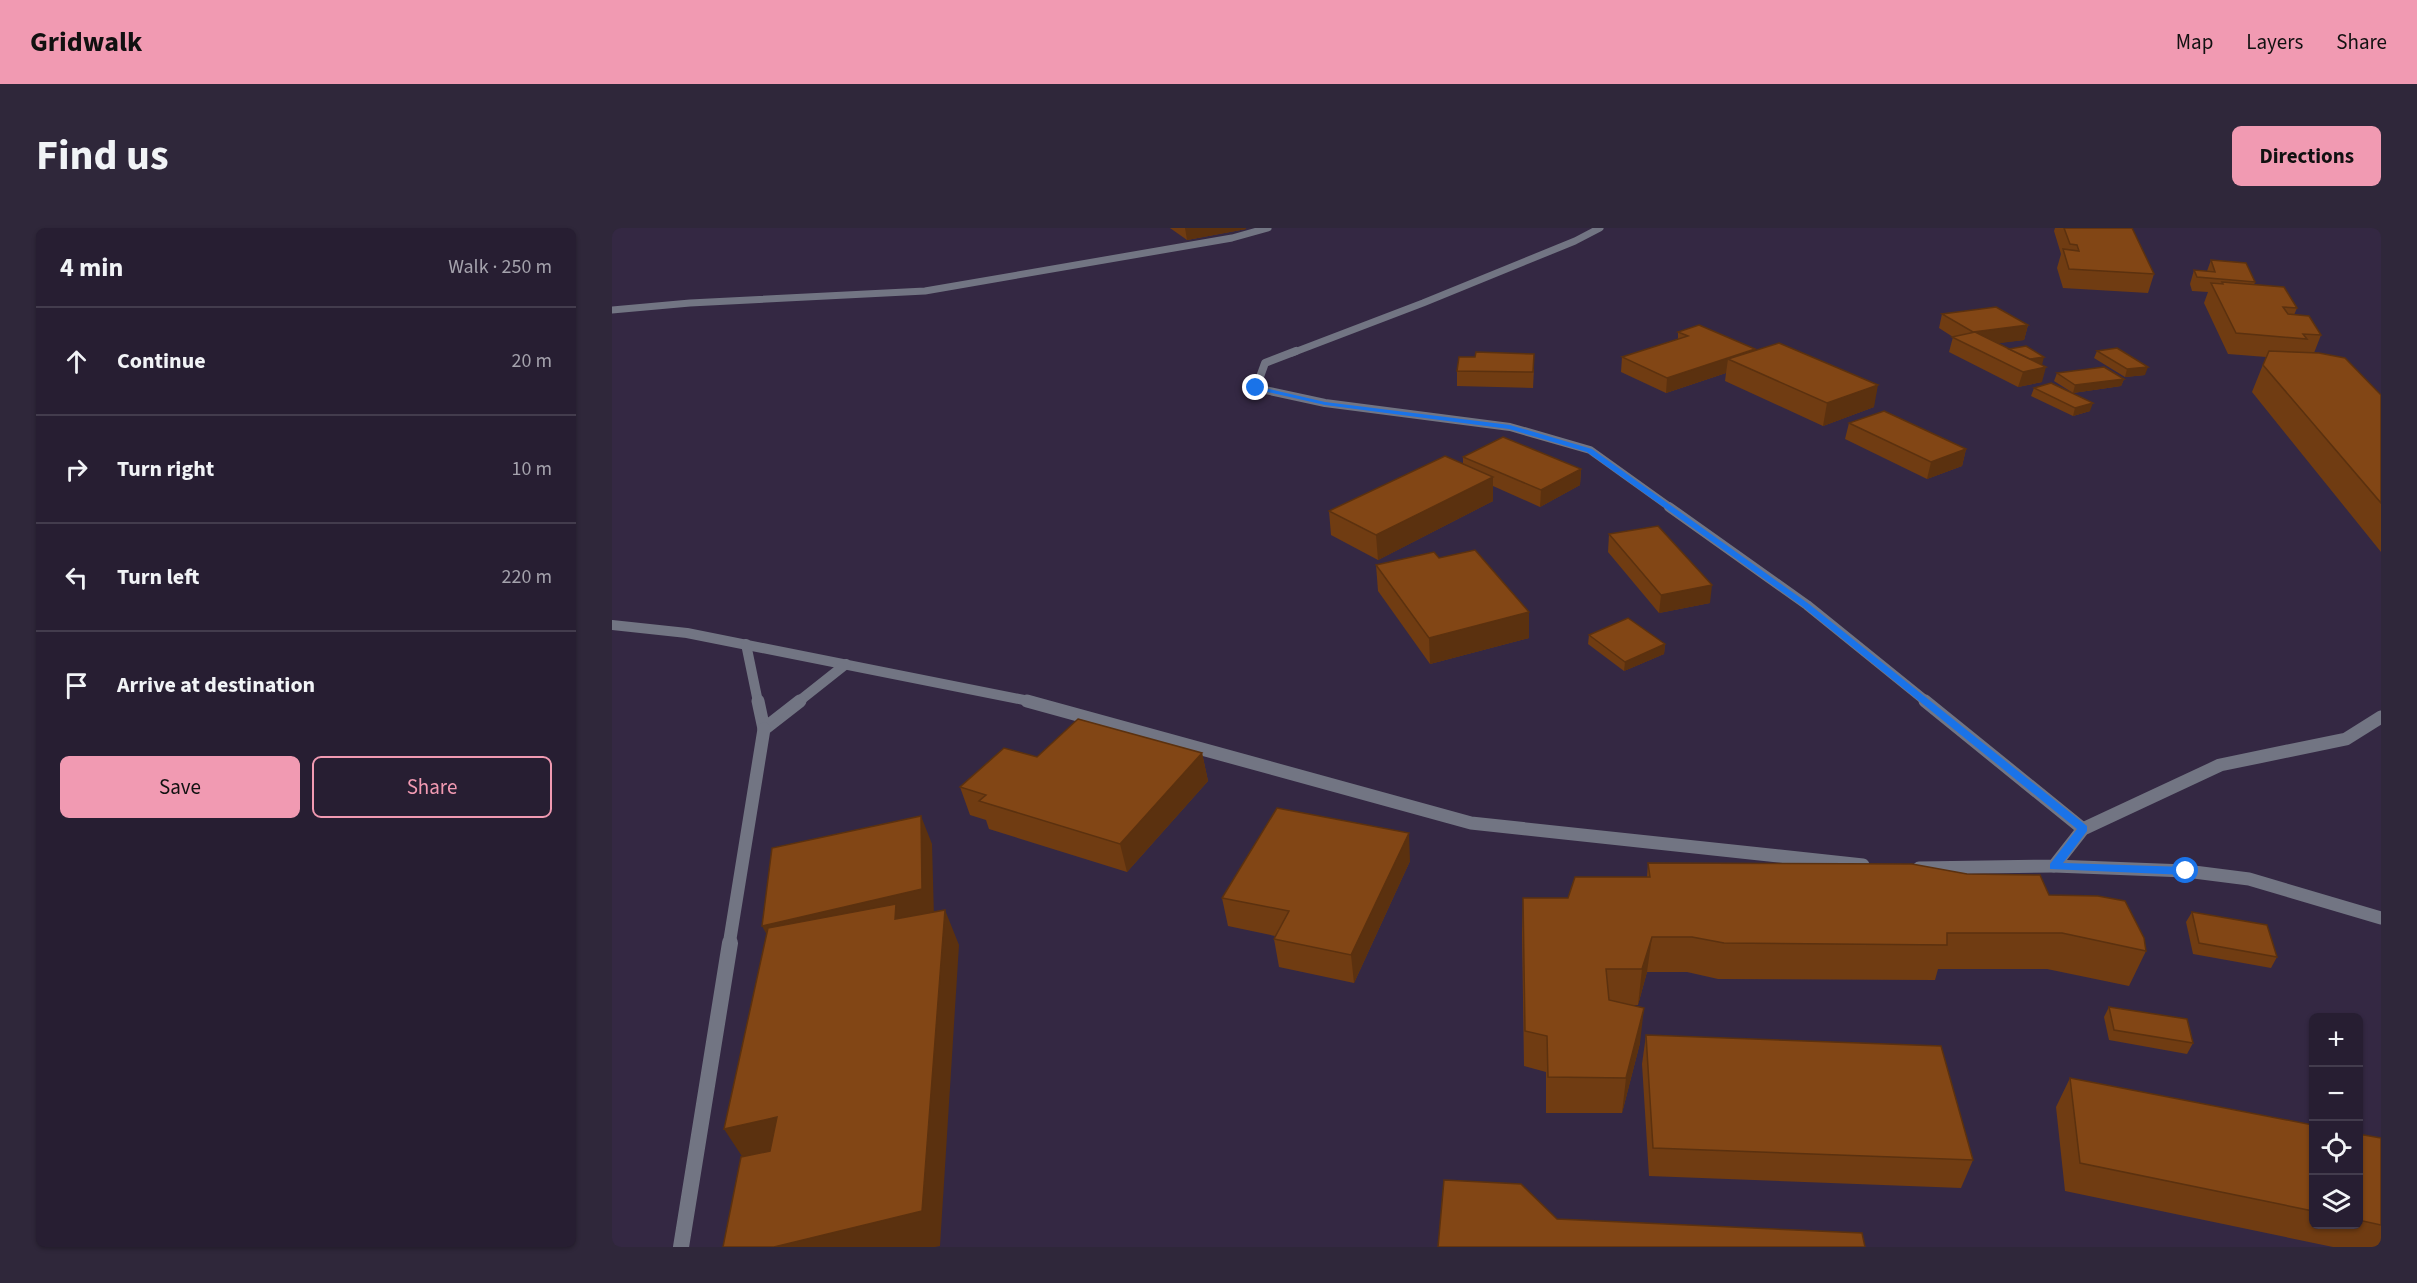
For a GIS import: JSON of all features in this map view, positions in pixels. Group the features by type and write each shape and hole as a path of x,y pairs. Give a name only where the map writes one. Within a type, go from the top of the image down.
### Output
{"street":[{"path":"612,310 690,303 925,291 1233,238 1268,228"},
{"path":"1600,228 1575,241 1423,303 1265,363 1256,388 1325,404 1510,427 1590,450 1806,605 2083,828"},
{"path":"612,625 687,633 1034,702 1471,823 1872,866"},
{"path":"681,1247 764,729 746,644"},
{"path":"764,729 846,664"},
{"path":"2054,867 2083,828 2220,765 2346,739 2381,717"},
{"path":"1907,869 2054,867 2186,871 2249,879 2381,918"}],"building":[{"path":"2064,228 2132,228 2154,274 2069,269 2063,249 2079,251 2077,245 2070,244"},
{"path":"2211,260 2246,263 2255,282 2197,277 2194,270 2215,272"},
{"path":"2222,282 2284,287 2297,308 2283,307 2288,314 2309,316 2321,335 2303,334 2307,339 2236,333 2211,283 2223,284"},
{"path":"1996,307 2028,325 1973,332 1942,314"},
{"path":"1699,325 1755,349 1667,378 1622,357 1688,336 1678,332"},
{"path":"1975,332 2046,367 2023,372 1952,337"},
{"path":"1779,343 1878,385 1827,403 1728,359"},
{"path":"2026,346 2044,357 2030,359 2009,349"},
{"path":"2117,348 2148,367 2127,369 2097,351"},
{"path":"2269,351 2319,353 2345,358 2381,395 2381,503 2263,365"},
{"path":"1476,352 1534,354 1533,372 1457,371 1459,357 1475,357"},
{"path":"2104,367 2124,379 2075,385 2057,373"},
{"path":"2051,383 2093,403 2075,408 2034,388"},
{"path":"1884,411 1966,449 1931,462 1849,423"},
{"path":"1503,437 1581,469 1541,490 1463,457"},
{"path":"1445,456 1493,477 1376,535 1329,511"},
{"path":"1658,526 1712,585 1661,595 1609,534"},
{"path":"1475,550 1529,612 1429,638 1376,565 1434,552 1439,558"},
{"path":"1628,618 1665,644 1625,662 1589,635"},
{"path":"1078,719 1202,753 1120,844 979,801 986,795 960,787 1004,748 1037,757"},
{"path":"1277,808 1409,833 1351,955 1274,939 1289,911 1222,898"},
{"path":"921,816 922,889 762,926 772,848"},
{"path":"1648,863 1912,864 1967,874 2040,875 2049,895 2098,896 2125,901 2144,938 2146,951 2062,933 1947,933 1947,945 1724,943 1692,937 1652,937 1642,969 1606,969 1609,1000 1644,1008 1626,1078 1548,1077 1547,1036 1525,1031 1523,898 1568,898 1575,877 1650,877"},
{"path":"896,904 895,919 945,910 922,1211 774,1247 723,1247 741,1157 770,1151 777,1117 724,1129 768,928"},
{"path":"2192,912 2267,925 2277,957 2199,943"},
{"path":"2109,1007 2187,1019 2193,1043 2114,1030"},
{"path":"1646,1035 1941,1046 1973,1160 1653,1148"},
{"path":"2070,1078 2309,1124 2309,1210 2080,1163"},
{"path":"2363,1135 2381,1138 2381,1225 2363,1221"},
{"path":"1444,1180 1521,1184 1557,1219 1862,1233 1865,1247 1438,1247"}],"route":[{"path":"1256,388 1325,404 1510,427 1590,450 1806,605 2083,828 2054,867 2186,871"}]}
